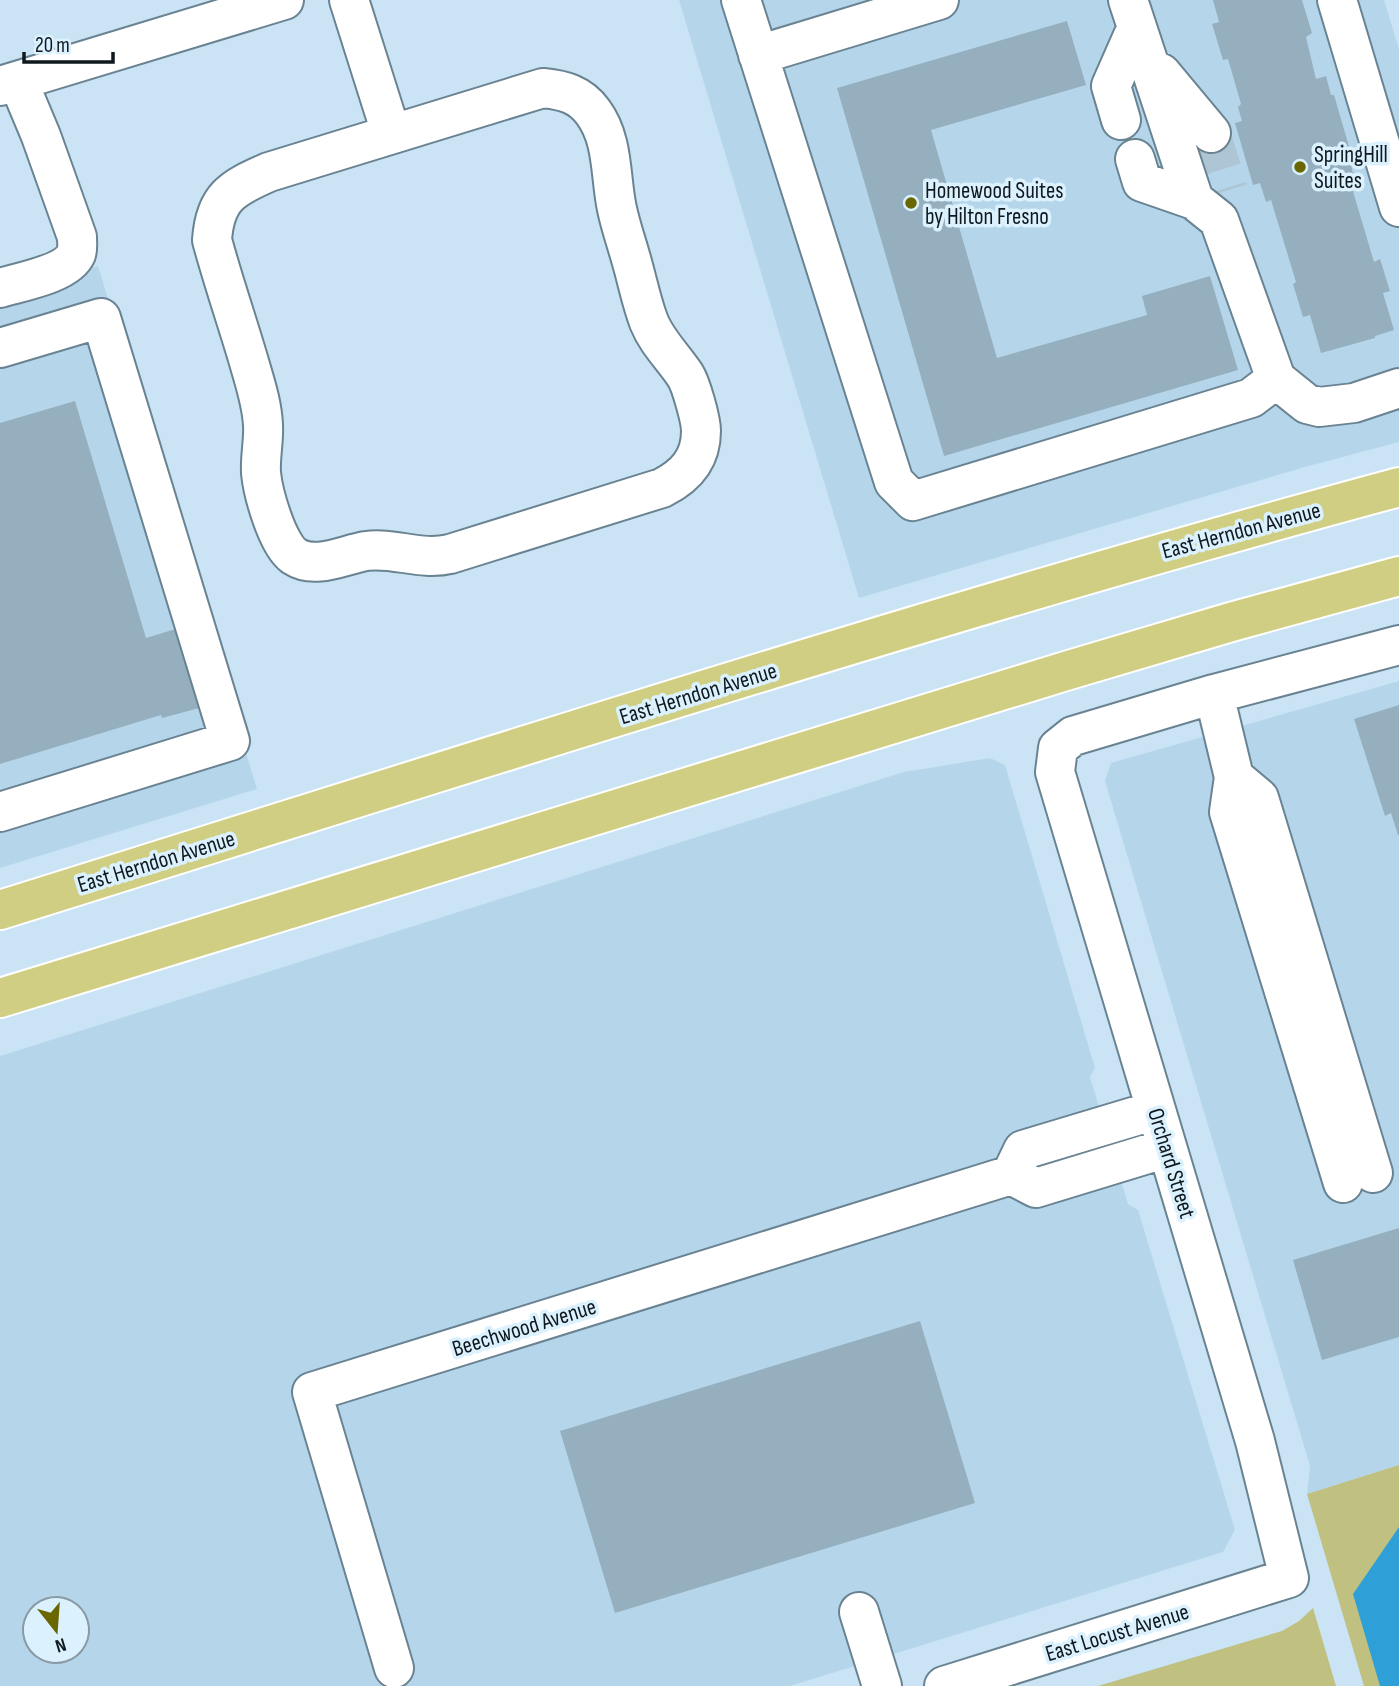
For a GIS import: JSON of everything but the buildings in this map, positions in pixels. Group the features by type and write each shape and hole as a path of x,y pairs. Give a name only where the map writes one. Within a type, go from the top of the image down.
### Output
{"main road":[{"name":"East Herndon Avenue","path":"0,909 1026,591 1399,487"},
{"path":"0,998 1069,670 1399,576"}],"street":[{"path":"0,288 58,270 69,263 77,252 77,237 41,136 9,84 284,0"},
{"path":"349,0 391,134"},
{"path":"741,0 894,482 913,501 1251,397 1276,379"},
{"path":"758,55 939,0"},
{"path":"1337,0 1399,207"},
{"path":"1121,120 1111,86 1137,27"},
{"path":"1137,27 1211,133"},
{"path":"1137,27 1211,195 1276,379 1307,404 1319,407 1354,402 1399,388"},
{"path":"543,88 564,90 578,97 593,111 609,147 617,211 650,323 659,341 687,377 701,429 699,451 692,466 679,479 662,488 435,558 368,551 321,562 305,561 292,554 283,543 265,496 261,472 264,426 259,398 212,240 214,220 222,200 241,184 269,172 391,134 543,88"},
{"path":"1135,159 1142,183 1211,195"},
{"path":"0,348 101,318 230,741 0,812"},
{"path":"1358,1178 1259,798 1234,777 1214,694 1399,645"},
{"name":"Orchard Street","path":"1214,694 1073,736 1058,748 1055,772 1255,1441 1289,1578"},
{"path":"1156,1110 1023,1150 1011,1175 1036,1188 1167,1148"},
{"name":"Beechwood Avenue","path":"399,1680 312,1392 1011,1175"},
{"name":"East Locust Avenue","path":"944,1686 1289,1578"},
{"path":"859,1612 882,1686"}],"shaded area":[{"path":"679,0 1384,0 1399,49 1399,442 859,598"},
{"path":"98,266 257,789 0,868 0,297"},
{"path":"1399,681 1399,1465 1307,1494 1310,1466 1105,781 1111,763"},
{"path":"990,758 1005,765 1095,1068 1090,1077 1128,1204 1138,1210 1235,1530 1223,1552 790,1686 0,1686 0,1056 904,772"},
{"path":"1399,1465 1399,1686 1364,1686 1307,1494"},
{"path":"1313,1608 1336,1686 1098,1686 1282,1631"}],"water":[{"path":"1399,1527 1399,1686 1380,1686 1353,1594"}],"tunnel":[{"path":"1211,133 1229,190"}],"place":[{"name":"SpringHill Suites","path":"1300,167"},
{"name":"Homewood Suites by Hilton Fresno","path":"911,203"}]}
